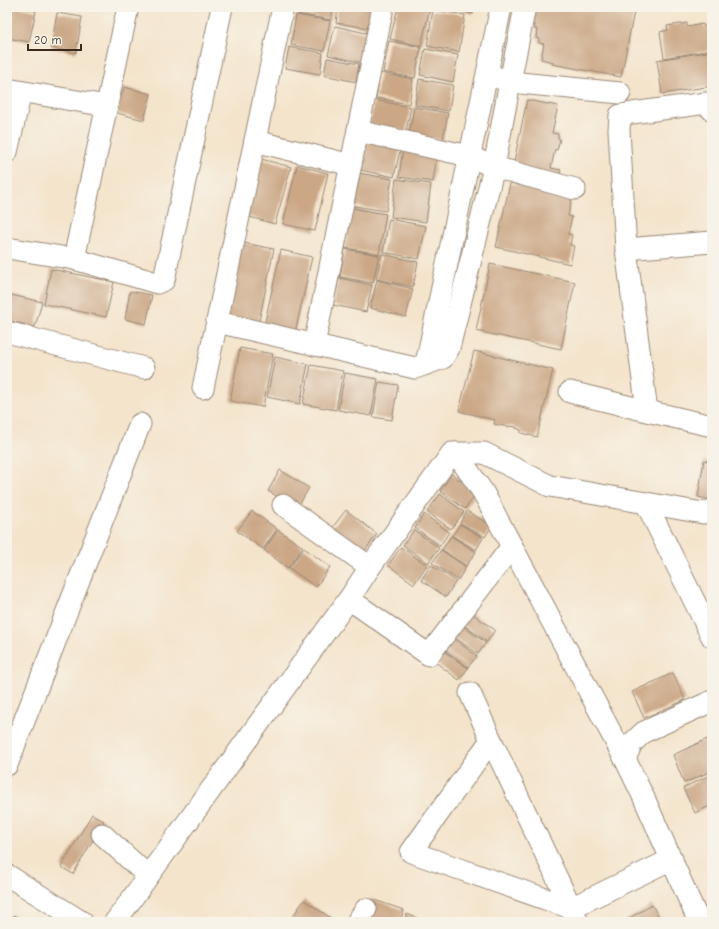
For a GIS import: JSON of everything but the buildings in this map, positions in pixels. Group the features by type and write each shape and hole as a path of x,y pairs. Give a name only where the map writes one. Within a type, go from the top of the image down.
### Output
{"street":[{"path":"74,259 128,7"},
{"path":"7,248 74,259 157,282 164,280 222,7"},
{"path":"203,388 283,7"},
{"path":"314,345 383,7"},
{"path":"426,364 500,7"},
{"path":"217,322 415,368 443,358 449,348 494,167 525,7"},
{"path":"486,74 510,82 620,93"},
{"path":"7,152 14,91 107,106"},
{"path":"647,411 626,249 619,130 620,116 707,103 712,110"},
{"path":"358,131 469,156 494,167 575,190"},
{"path":"255,141 351,165"},
{"path":"451,241 475,245"},
{"path":"626,249 712,242"},
{"path":"7,332 144,368"},
{"path":"570,392 712,426"},
{"path":"7,765 140,424"},
{"path":"116,922 452,453 484,453 550,486 703,513 712,510"},
{"path":"456,453 483,492 625,759 672,859 699,922"},
{"path":"646,503 712,637"},
{"path":"283,505 370,567"},
{"path":"348,599 429,655 512,546"},
{"path":"470,693 575,915"},
{"path":"625,759 632,742 644,732 712,701"},
{"path":"491,740 411,852 575,915"},
{"path":"102,834 148,876"},
{"path":"575,915 672,859"},
{"path":"7,875 82,922"}]}
